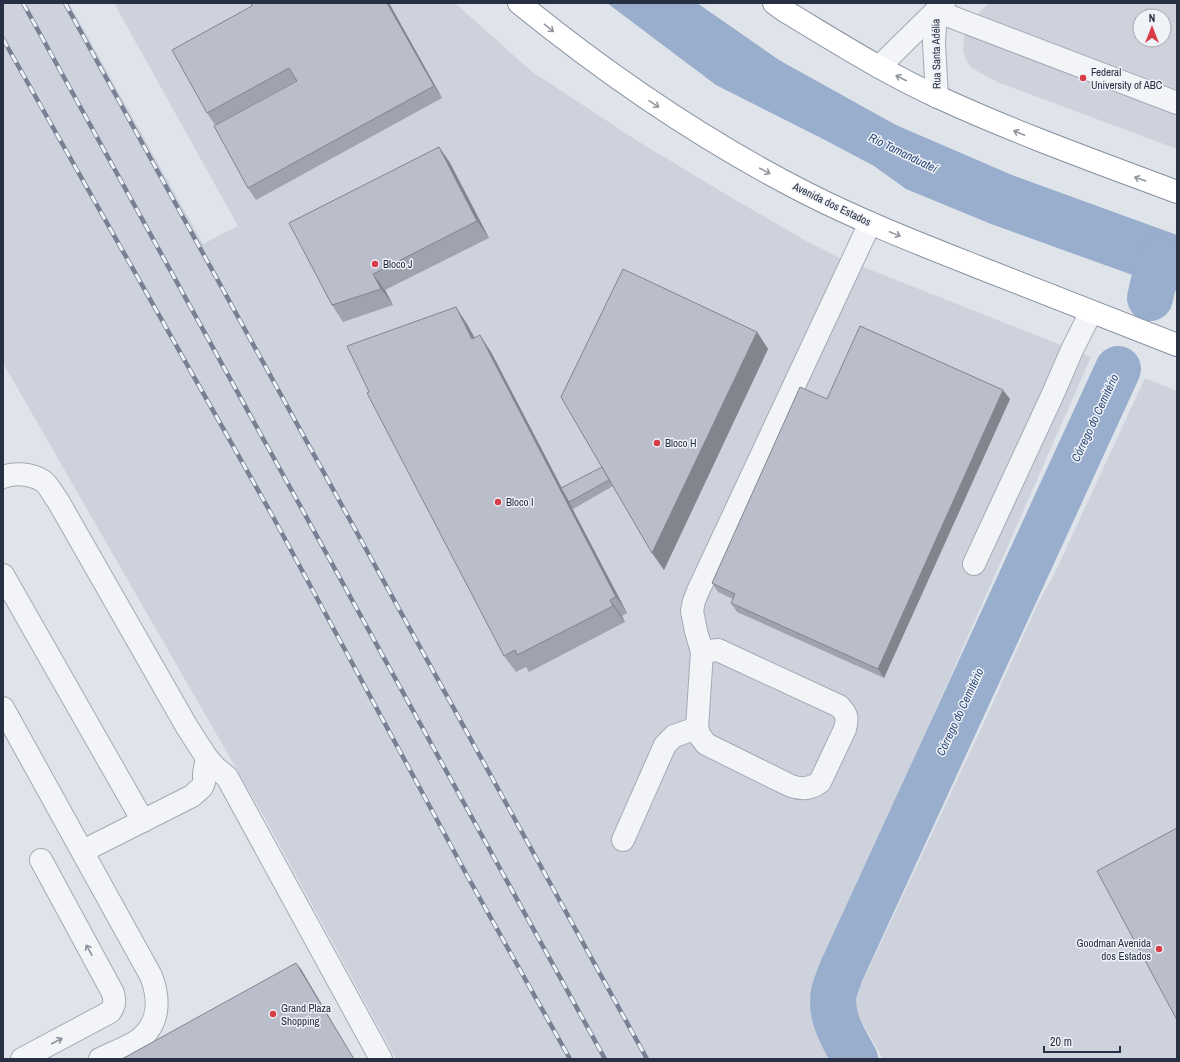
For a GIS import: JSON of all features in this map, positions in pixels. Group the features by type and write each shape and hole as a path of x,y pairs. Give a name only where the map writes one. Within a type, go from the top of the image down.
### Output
{"highway":[{"name":"Avenida dos Estados","path":"519,3 620,81 680,121 805,193 870,223 1177,345"},
{"path":"774,3 879,67 937,97 1022,134 1177,192"}],"street":[{"path":"940,7 1177,103"},
{"name":"Rua Santa Adélia","path":"879,67 940,7"},
{"name":"Rua Santa Adélia","path":"937,97 934,43 940,7"},
{"path":"702,652 718,650 839,706 846,716 847,722 820,782 815,786 803,789 791,786 706,744 700,736 697,728 702,652 693,621 692,611 694,601 870,223"},
{"path":"974,564 1049,404 1072,350 1091,312"},
{"path":"3,477 8,474 27,474 44,481 54,496 187,727 207,758 216,768 227,776 381,1059"},
{"path":"3,576 144,821"},
{"path":"3,708 151,976 156,988 156,1014 151,1026 137,1041 100,1059"},
{"path":"623,840 666,745 674,736 697,728"},
{"path":"83,852 199,791 204,782 207,758"},
{"path":"22,1059 110,1012 115,1001 113,993 41,860"}],"shaded area":[{"path":"3,3 69,3 203,244 238,226 114,3 455,3 531,71 636,140 806,241 838,257 1091,357 820,972 813,996 821,1029 833,1059 396,1059 267,822 3,363"},
{"name":"Federal University of ABC","path":"989,3 1177,3 1177,149 997,82 972,68 967,62 963,47 965,33 974,18"},
{"path":"1145,378 1177,391 1177,1059 883,1059 856,1011 856,996 1038,603 1053,577"}],"water":[{"name":"Rio Tamanduateí","path":"607,3 697,3 779,60 896,125 1012,175 1177,235 1177,291 991,224 906,189 874,166 716,85"}],"building":[{"path":"251,3 387,3 434,86 248,188 214,126 297,81 289,68 207,113 172,50 252,6"},
{"name":"Bloco J","path":"439,147 477,221 373,274 381,289 332,305 289,223"},
{"name":"Bloco H","path":"623,269 757,332 652,553 561,397"},
{"name":"Bloco I","path":"456,307 472,339 480,335 616,597 610,600 613,606 517,655 515,650 504,656 367,393 369,392 347,346"},
{"path":"860,326 1003,390 878,669 731,603 735,594 712,583 800,387 827,399"},
{"path":"602,467 609,480 569,502 561,488"},
{"name":"Goodman Avenida dos Estados","path":"1177,828 1177,1020 1097,871"},
{"name":"Grand Plaza Shopping","path":"296,963 354,1059 122,1059"}],"waterway":[{"name":"Córrego do Cemitério","path":"1150,298 1159,259"},
{"name":"Córrego do Cemitério","path":"855,1059 838,1027 834,1010 834,992 841,972 1118,369"}],"railway":[{"path":"23,3 605,1059"},
{"path":"65,3 647,1059"},
{"path":"3,39 272,515 469,879 570,1059"}],"place":[{"name":"Federal University of ABC","path":"1083,78"},
{"name":"Bloco J","path":"375,264"},
{"name":"Bloco H","path":"657,443"},
{"name":"Bloco I","path":"498,502"},
{"name":"Goodman Avenida dos Estados","path":"1159,949"},
{"name":"Grand Plaza Shopping","path":"273,1014"}]}
